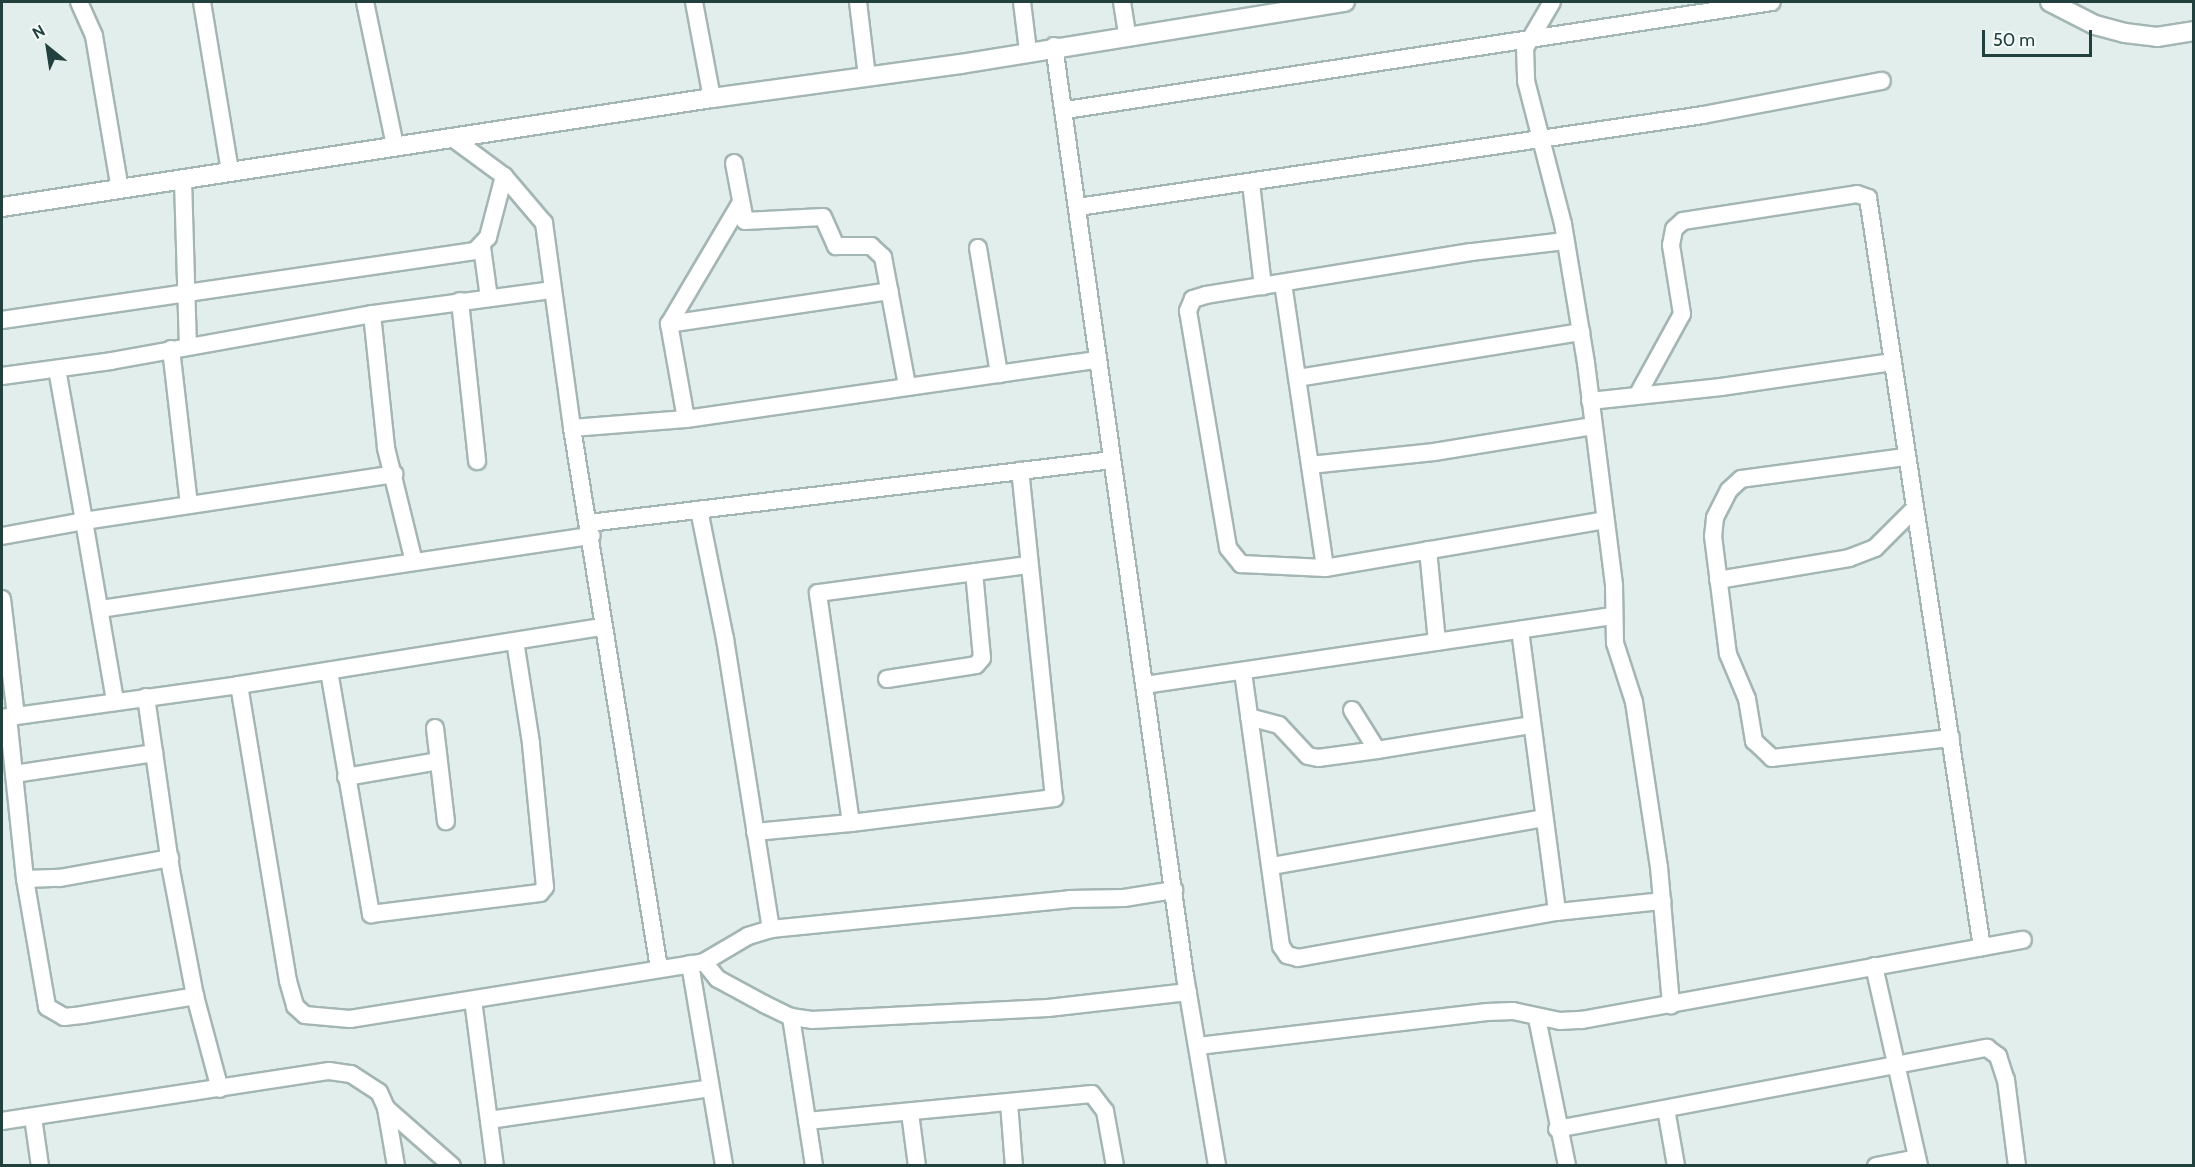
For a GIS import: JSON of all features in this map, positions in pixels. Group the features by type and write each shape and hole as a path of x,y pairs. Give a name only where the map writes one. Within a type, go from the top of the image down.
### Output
{"street":[{"path":"79,2 94,36 120,189"},
{"path":"202,2 230,172"},
{"path":"365,2 395,145"},
{"path":"694,2 712,98"},
{"path":"858,2 867,76"},
{"path":"1022,2 1028,51"},
{"path":"1122,2 1127,35"},
{"path":"2,207 395,145 867,76 1345,2"},
{"path":"1552,2 1525,48 1526,81 1565,241 1581,333 1614,586 1613,616 1616,653 1634,702 1662,901 1671,1005"},
{"path":"1066,110 1772,2"},
{"path":"2050,2 2095,25 2125,33 2157,37 2193,31"},
{"path":"1054,46 1066,110 1097,360 1188,992 1217,1166"},
{"path":"1078,207 1251,183 1541,137 1703,115 1882,81"},
{"path":"451,137 504,176 544,223 572,429 659,968"},
{"path":"734,163 742,218 749,223 823,217 836,246 871,246 883,257 907,385"},
{"path":"489,298 482,247 488,237 504,176"},
{"path":"183,180 188,345"},
{"path":"1251,183 1263,286"},
{"path":"1638,394 1682,314 1671,245 1674,230 1683,221 1708,215 1857,194 1868,198 1913,510 1951,738 1982,947"},
{"path":"686,419 669,324 740,204"},
{"path":"1565,241 1472,252 1206,295 1193,299 1188,311 1228,548 1240,564 1325,568 1605,520"},
{"path":"2,320 482,247"},
{"path":"978,248 999,374"},
{"path":"1283,283 1325,568"},
{"path":"2,376 57,369 372,314 552,290"},
{"path":"669,324 890,291"},
{"path":"460,301 477,462"},
{"path":"372,314 376,374 394,474 414,562"},
{"path":"1297,378 1581,333"},
{"path":"171,349 189,505"},
{"path":"572,429 686,419 907,385 1097,360"},
{"path":"1590,401 1638,394 1721,387 1892,362"},
{"path":"57,369 101,609 115,701"},
{"path":"1310,465 1434,452 1593,426"},
{"path":"1905,457 1741,479 1729,490 1715,518 1713,536 1732,669 1740,678 1754,741 1772,758 1951,738"},
{"path":"101,609 414,562 699,510 1112,460"},
{"path":"755,832 851,823 1054,798 1020,471"},
{"path":"2,536 84,521 394,474"},
{"path":"699,510 725,639 771,929"},
{"path":"1718,580 1849,558 1875,548 1913,510"},
{"path":"1428,550 1437,642"},
{"path":"851,823 818,593 1029,565"},
{"path":"887,679 976,665 982,658 974,572"},
{"path":"2,599 8,717 25,879 42,996 53,1014 82,1016 195,996"},
{"path":"1145,685 1613,616"},
{"path":"8,717 239,686 603,627"},
{"path":"1520,630 1557,912"},
{"path":"328,671 371,915 544,891 531,744 515,641"},
{"path":"1243,672 1272,866 1281,946 1287,955 1298,958 1557,912 1662,901"},
{"path":"239,686 288,981 295,1006 305,1015 350,1018 697,963 748,936 771,929 1069,899 1124,898 1174,890"},
{"path":"146,697 170,858 195,996 220,1089"},
{"path":"1352,710 1377,750"},
{"path":"1250,717 1279,724 1308,756 1318,758 1532,725"},
{"path":"435,728 446,821"},
{"path":"14,774 154,753"},
{"path":"346,777 439,761"},
{"path":"1272,866 1543,818"},
{"path":"25,879 60,878 170,858"},
{"path":"1198,1046 1487,1012 1513,1011 1537,1018 1582,1020 2024,940"},
{"path":"697,963 718,979 791,1017 836,1020 1048,1008 1188,992"},
{"path":"697,963 711,1088 724,1166"},
{"path":"1874,966 1918,1162 1876,1166"},
{"path":"473,1000 495,1166"},
{"path":"791,1017 814,1166"},
{"path":"1537,1018 1557,1130 1567,1166"},
{"path":"1557,1130 1987,1048 1998,1056 2006,1080 2017,1166"},
{"path":"2,1121 328,1071 351,1074 379,1092 386,1108 396,1166"},
{"path":"489,1120 711,1088"},
{"path":"807,1121 1092,1094 1105,1111 1115,1166"},
{"path":"1010,1102 1014,1166"},
{"path":"386,1108 452,1166"},
{"path":"1666,1108 1676,1166"},
{"path":"910,1113 917,1166"},
{"path":"33,1117 40,1166"}]}
